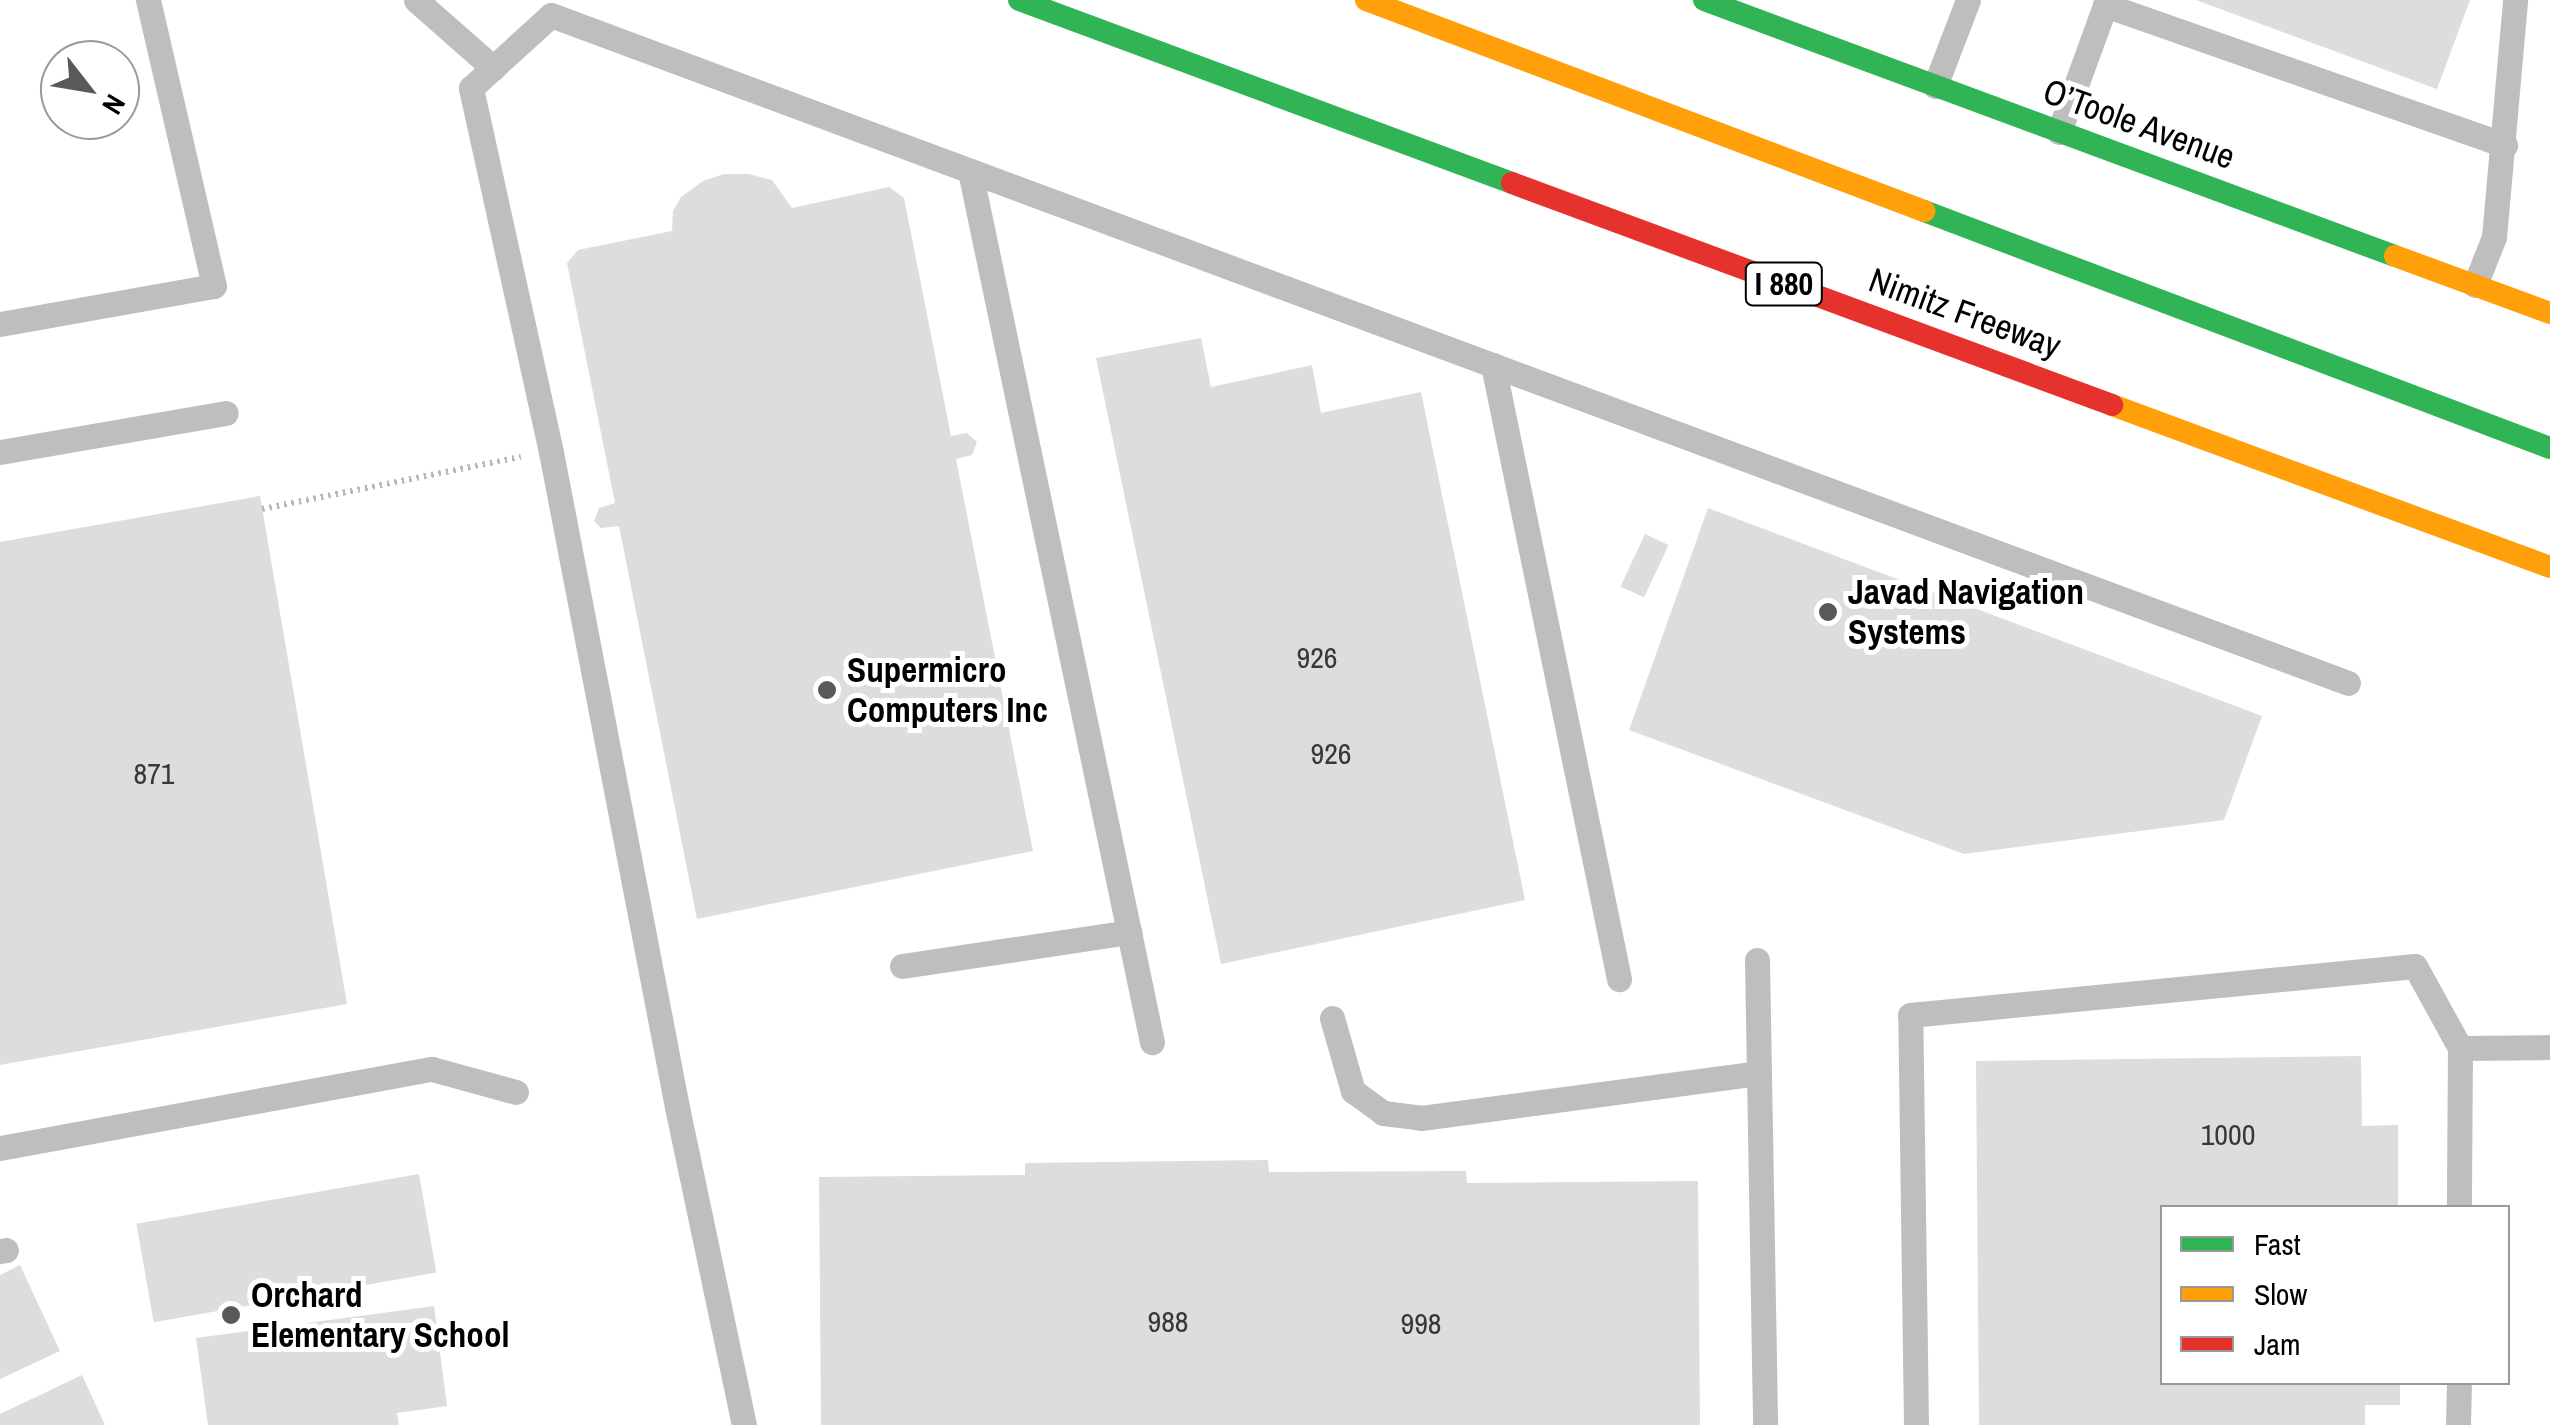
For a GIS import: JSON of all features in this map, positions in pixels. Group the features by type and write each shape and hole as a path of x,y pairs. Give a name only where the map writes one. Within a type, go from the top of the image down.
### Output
{"main road":[{"name":"Nimitz Freeway","path":"1019,0 2550,567"},
{"path":"1366,0 2550,448"},
{"name":"O’Toole Avenue","path":"1704,0 2550,313"}],"lane":[{"path":"0,324 214,286 148,0"},
{"path":"416,0 493,68"},
{"path":"1936,86 1968,0"},
{"path":"2475,286 2494,237 2515,0"},
{"path":"2059,132 2106,2 2505,145"},
{"path":"744,1425 677,1107 552,452 471,88 551,15 2348,683"},
{"path":"970,170 1152,1042"},
{"path":"1493,365 1619,979"},
{"path":"0,452 226,413"},
{"path":"902,966 1129,932"},
{"path":"1757,960 1765,1425"},
{"path":"1916,1425 1910,1015 2416,966 2460,1048 2459,1205"},
{"path":"1332,1018 1353,1091 1383,1113 1421,1118 1758,1073"},
{"path":"2460,1048 2550,1047"},
{"path":"0,1148 432,1069 516,1092"},
{"path":"2458,1385 2458,1425"}],"path":[{"path":"262,508 552,452"}],"building":[{"path":"2196,0 2470,0 2437,89"},
{"name":"Supermicro Computers Inc","path":"724,174 749,174 772,180 792,208 889,187 904,198 951,436 967,433 977,442 972,455 956,459 1033,851 697,919 619,526 601,528 594,521 599,508 615,503 567,263 578,250 672,231 673,211 681,197 703,181"},
{"path":"1201,338 1211,387 1312,365 1321,413 1421,392 1525,900 1221,964 1096,358"},
{"path":"260,496 347,1004 0,1065 0,542"},
{"name":"Javad Navigation Systems","path":"1708,508 2262,716 2224,820 1964,854 1629,730"},
{"path":"1645,534 1669,545 1644,598 1620,587"},
{"path":"2361,1056 2362,1126 2398,1125 2398,1205 2160,1205 2160,1385 2400,1385 2400,1405 2365,1405 2365,1425 1979,1425 1976,1061"},
{"path":"1268,1160 1269,1172 1466,1171 1467,1183 1698,1181 1700,1425 821,1425 819,1177 1025,1175 1025,1163"},
{"path":"419,1174 436,1272 154,1322 136,1224"},
{"path":"20,1265 60,1351 0,1379 0,1275"},
{"path":"434,1306 447,1406 397,1413 399,1425 208,1425 196,1338"},
{"path":"82,1375 105,1425 0,1425 0,1414"}],"traffic: fast":[{"path":"1019,0 1512,183"},
{"path":"1704,0 2395,256"},
{"path":"1924,211 2550,448"}],"traffic: slow":[{"path":"1366,0 1924,211"},
{"path":"2395,256 2550,313"},
{"path":"2112,405 2550,567"}],"traffic: jam":[{"path":"1512,183 2112,405"}],"place":[{"name":"Javad Navigation Systems","path":"1828,612"},
{"name":"Supermicro Computers Inc","path":"827,690"},
{"name":"Orchard Elementary School","path":"231,1315"}]}
